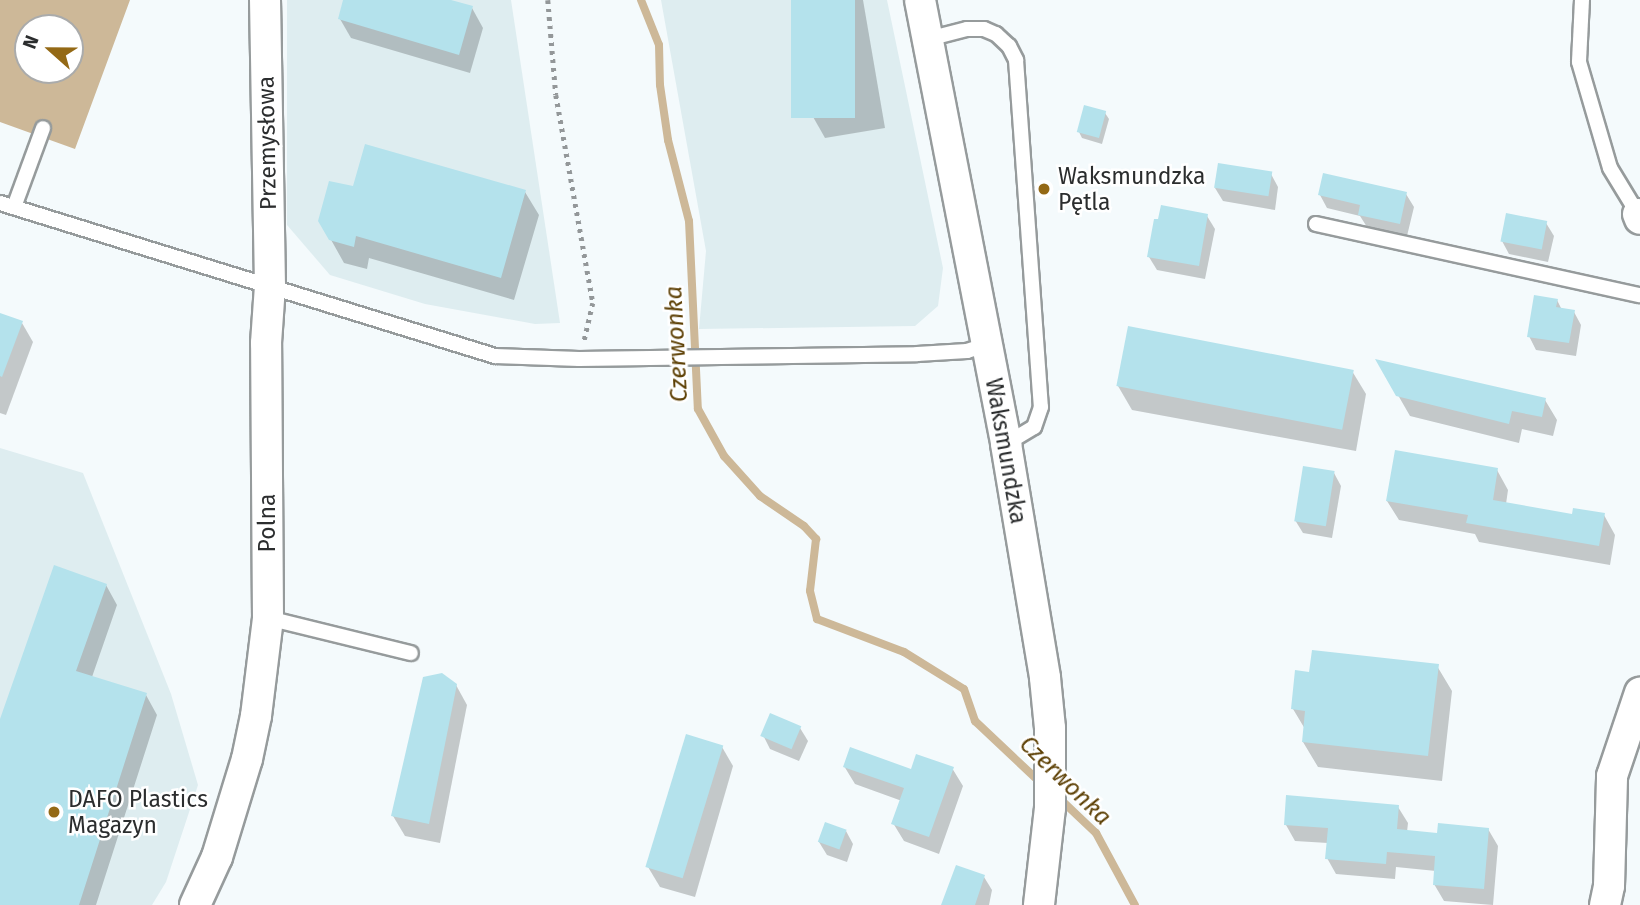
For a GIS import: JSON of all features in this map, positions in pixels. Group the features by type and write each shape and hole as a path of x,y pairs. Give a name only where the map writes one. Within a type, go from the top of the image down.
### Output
{"street":[{"name":"Przemysłowa","path":"265,0 270,286"},
{"name":"Waksmundzka","path":"920,0 1006,444 1045,678 1051,763 1050,808 1040,905"},
{"name":"Polna","path":"195,905 217,857 247,759 258,704 268,618 266,343 270,286"},
{"path":"1605,905 1609,886 1612,776 1640,693"}],"lane":[{"path":"1582,0 1579,62 1610,168 1639,216"},
{"path":"928,39 967,29 984,29 996,34 1009,46 1016,60 1041,407 1034,428 1006,444"},
{"path":"43,128 7,205 495,356 579,359 706,355 917,354 967,351 986,345"},
{"path":"1316,224 1640,295"},
{"path":"268,618 411,653"}],"path":[{"path":"548,0 556,95 593,303 579,359"}],"shaded area":[{"path":"0,0 130,0 75,149 0,122"},
{"path":"287,0 511,0 560,323 535,324 425,304 330,275 287,225"},
{"path":"661,0 887,0 943,268 938,306 915,326 699,329 706,251"},
{"path":"0,448 83,473 171,694 198,785 166,882 152,905 0,905"}],"building":[{"path":"343,0 451,0 473,6 459,55 338,19"},
{"path":"791,0 855,0 855,118 791,118"},
{"path":"1084,105 1106,111 1099,138 1077,132"},
{"path":"365,144 526,190 501,278 356,236 354,247 329,240 318,221 329,181 353,186"},
{"path":"1218,163 1272,172 1268,196 1214,188"},
{"path":"1323,173 1407,192 1400,224 1358,215 1360,205 1318,195"},
{"path":"1161,205 1208,214 1199,266 1147,257 1154,219 1158,219"},
{"path":"1506,213 1547,221 1542,249 1500,241"},
{"path":"1534,295 1558,299 1556,307 1575,310 1569,343 1527,337"},
{"path":"0,313 23,321 2,377 0,376"},
{"path":"1128,326 1354,370 1342,430 1116,386"},
{"path":"1375,359 1546,398 1542,417 1512,411 1509,424 1396,396"},
{"path":"1395,450 1498,468 1493,500 1572,514 1573,508 1605,513 1599,546 1466,523 1468,515 1386,501"},
{"path":"1303,466 1335,471 1326,526 1294,521"},
{"name":"DAFO Plastics Magazyn","path":"54,565 107,584 76,671 147,693 79,905 0,905 0,719"},
{"path":"1312,650 1439,664 1428,756 1302,742 1305,711 1291,709 1295,670 1309,672"},
{"path":"442,673 457,684 429,824 391,816 423,677"},
{"path":"770,713 801,726 792,749 760,736"},
{"path":"686,734 723,745 683,878 645,867"},
{"path":"850,747 911,769 916,754 954,767 929,837 891,824 904,788 843,767"},
{"path":"1286,795 1399,805 1397,829 1437,833 1438,823 1489,828 1484,889 1433,885 1435,856 1387,852 1386,864 1325,859 1328,828 1284,825"},
{"path":"825,822 847,830 839,850 818,842"},
{"path":"956,865 985,875 975,905 941,905"}],"waterway":[{"name":"Czerwonka","path":"641,0 659,45 660,85 668,140 689,221 698,409 724,456 760,496 804,526 816,539 810,591 817,619 904,652 964,689 975,721 1043,785"},
{"name":"Czerwonka","path":"1059,798 1096,833 1135,905"}],"place":[{"name":"Waksmundzka Pętla","path":"1044,189"},
{"name":"DAFO Plastics Magazyn","path":"54,812"}]}
